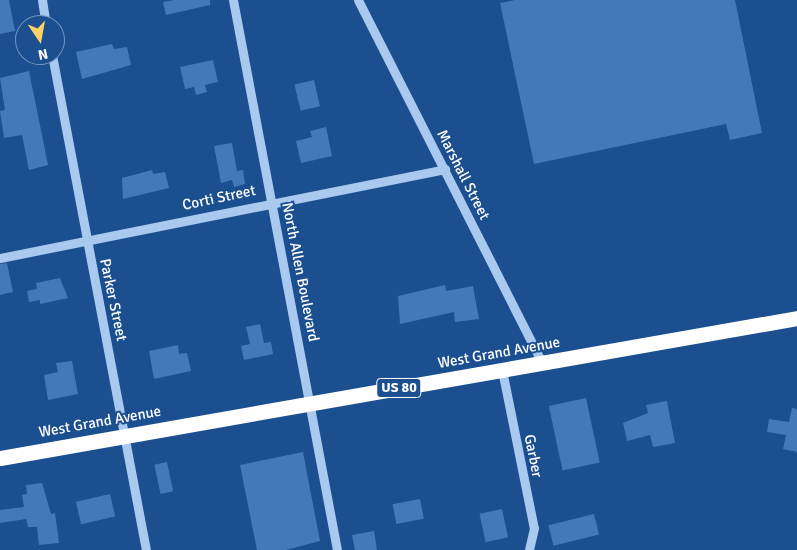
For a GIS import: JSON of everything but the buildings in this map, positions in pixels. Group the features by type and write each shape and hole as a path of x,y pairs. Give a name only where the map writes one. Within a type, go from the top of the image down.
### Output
{"highway":[{"name":"West Grand Avenue","path":"0,458 127,434 312,404 797,318"}],"street":[{"path":"42,0 44,15"},
{"name":"North Allen Boulevard","path":"233,0 312,404 337,550"},
{"name":"Marshall Street","path":"358,0 542,363"},
{"name":"Parker Street","path":"54,65 87,241 127,434 146,550"},
{"name":"Corti Street","path":"0,258 272,201 445,169"},
{"name":"Garber","path":"502,370 534,528 530,549"}]}
